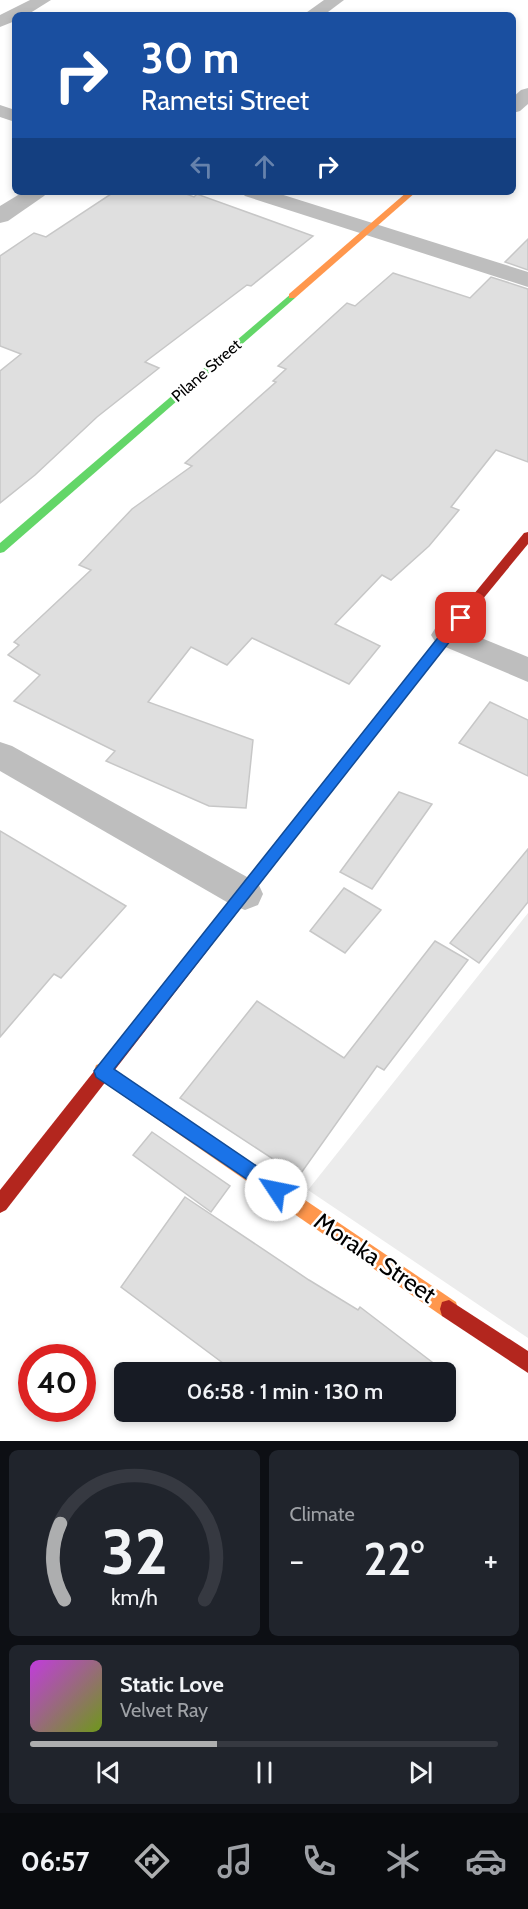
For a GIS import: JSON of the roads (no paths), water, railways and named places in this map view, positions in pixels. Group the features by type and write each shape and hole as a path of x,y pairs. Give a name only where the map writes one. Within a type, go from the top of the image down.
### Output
{"street":[{"path":"20,12 43,0"},
{"path":"317,12 336,0"},
{"path":"516,104 528,94"},
{"path":"0,216 32,195"},
{"path":"261,195 528,280"},
{"name":"Pilane Street","path":"0,549 409,195"},
{"path":"0,1204 102,1071 528,536"},
{"path":"447,635 528,670"},
{"path":"0,755 245,894"},
{"name":"Moraka Street","path":"102,1071 528,1363"}]}
